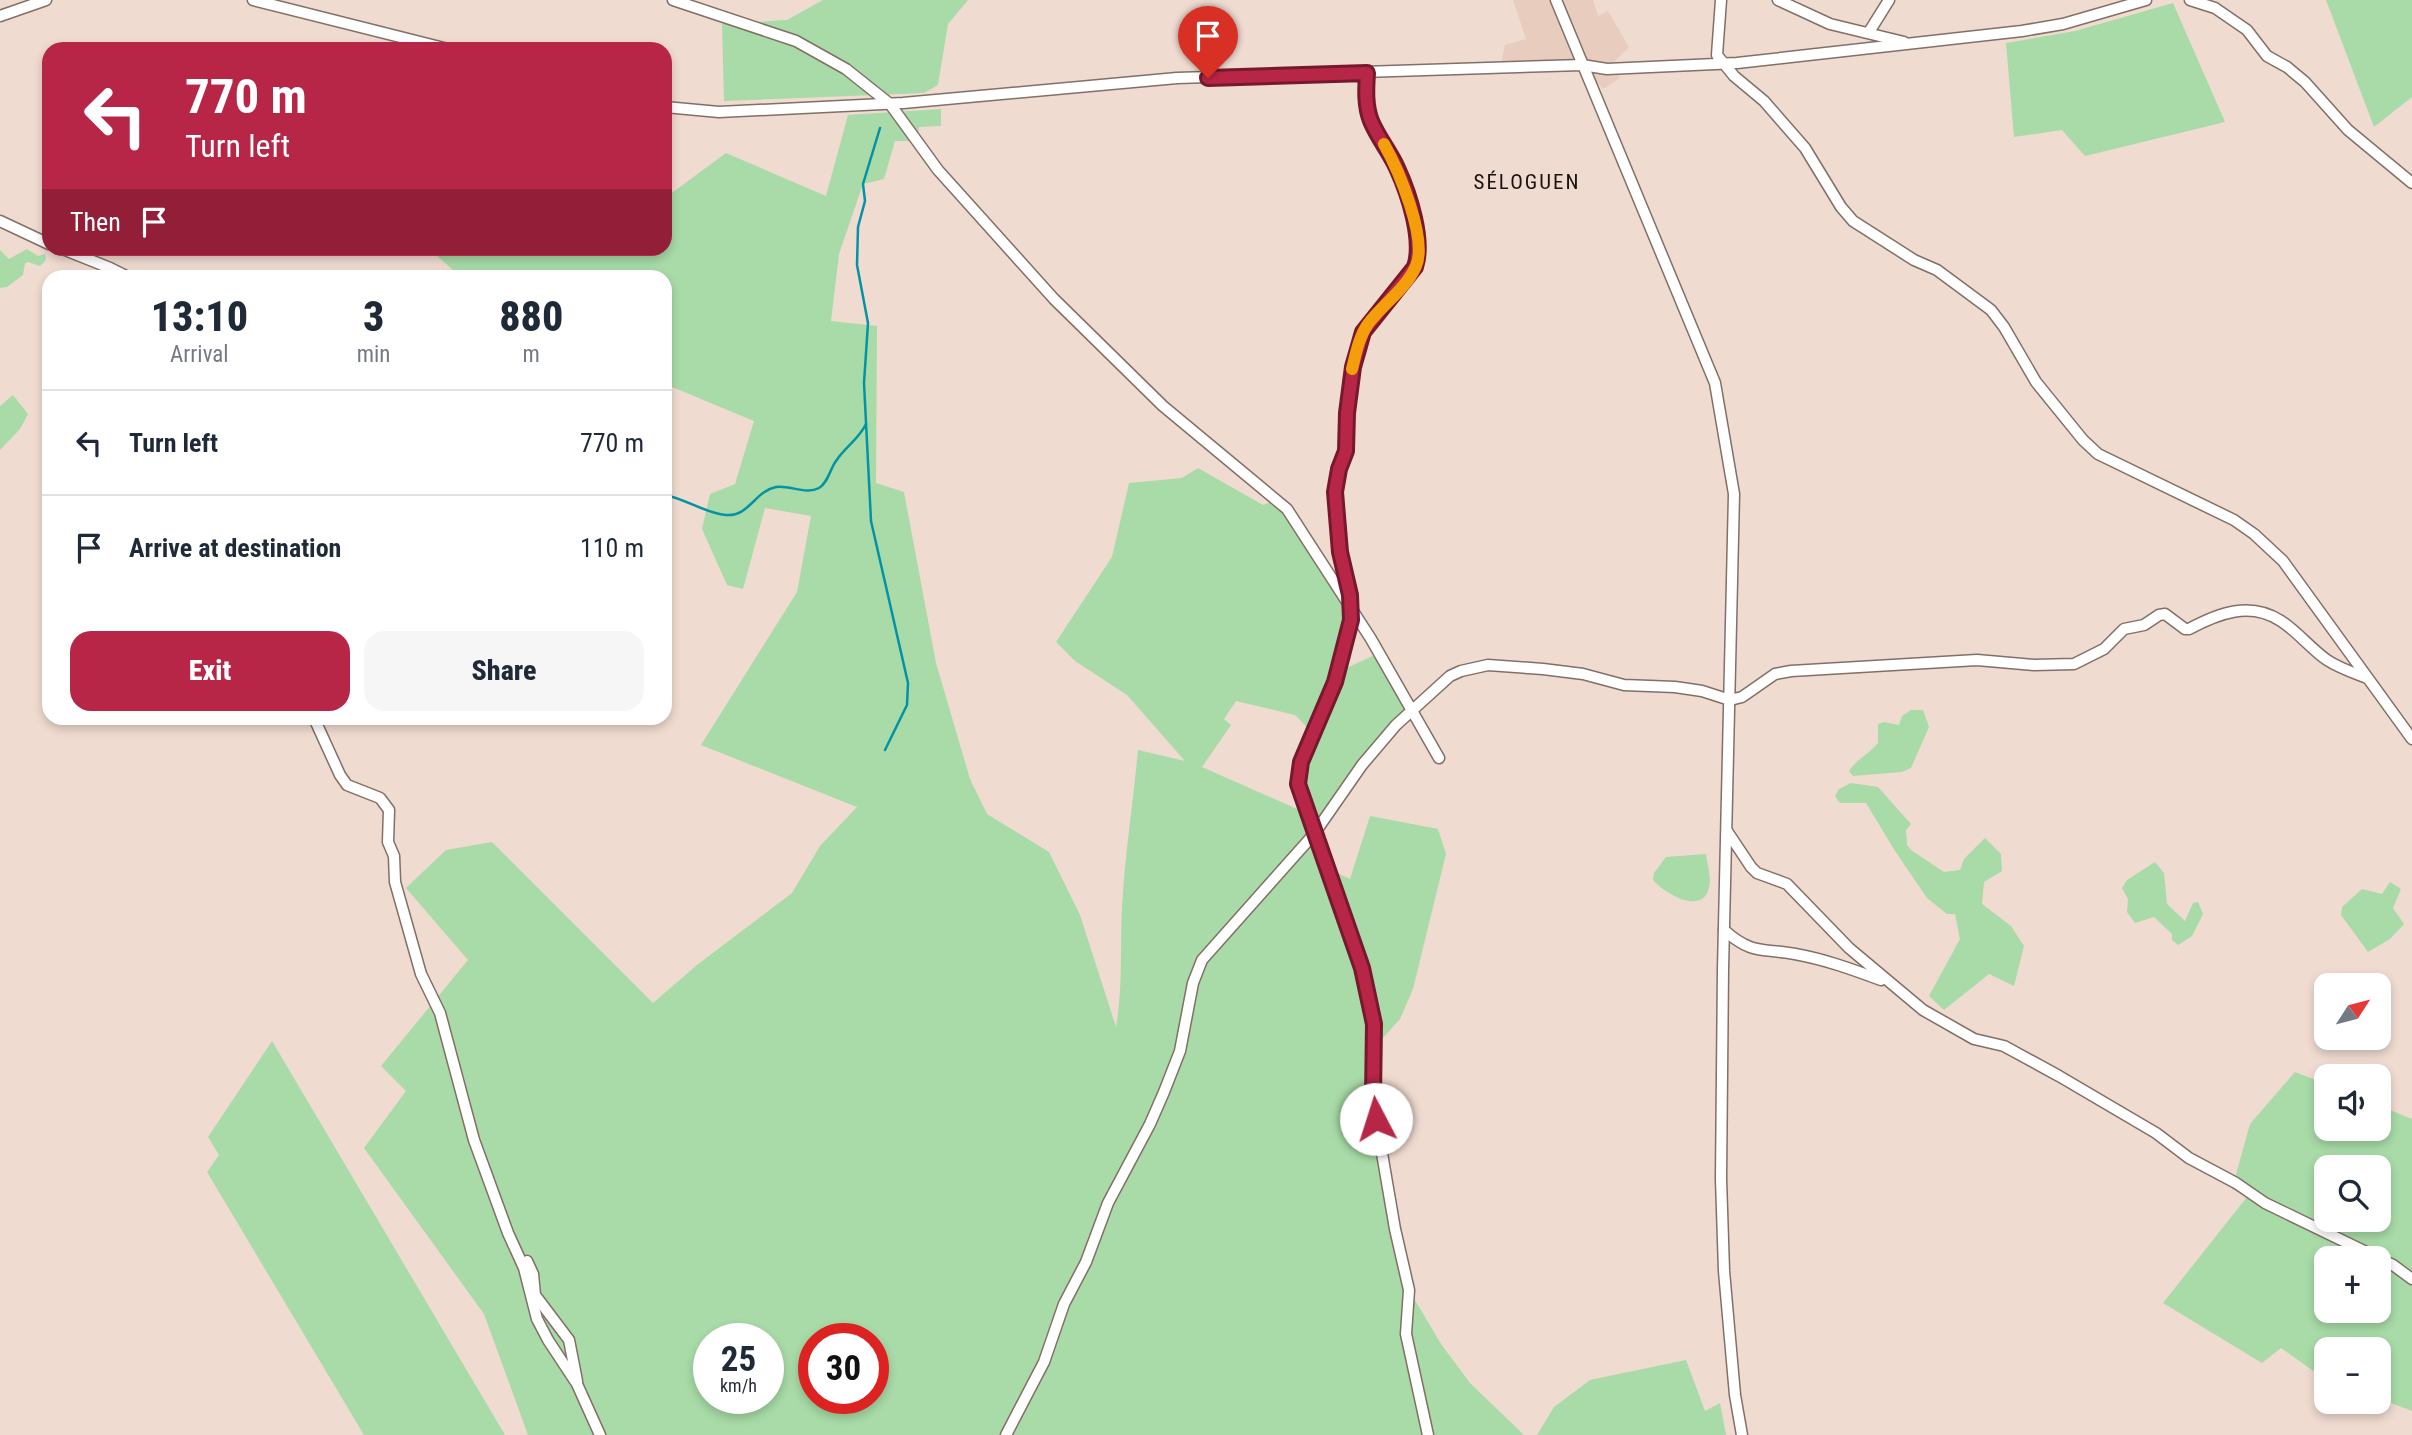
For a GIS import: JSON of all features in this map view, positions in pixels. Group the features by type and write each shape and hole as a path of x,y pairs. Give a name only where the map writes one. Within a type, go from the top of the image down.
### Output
{"street":[{"path":"0,16 46,0"},
{"path":"253,0 420,42"},
{"path":"673,0 796,41 846,69 890,104 938,170 1054,299 1163,406 1287,509 1351,609 1439,758"},
{"path":"1556,0 1715,383 1734,494 1721,1166 1724,1271 1735,1395 1742,1435"},
{"path":"1721,0 1717,55 1734,76 1764,101 1805,148 1841,207 1853,220 1914,261 1937,270 1991,310 2046,396 2098,454 2234,520 2283,561 2412,739"},
{"path":"1778,0 1830,24 1910,44"},
{"path":"1869,32 1889,0"},
{"path":"672,108 719,112 890,104 1177,78 1582,65 1607,69 1723,63 1910,44 2063,24 2146,0"},
{"path":"2190,0 2215,8 2247,30 2267,56 2287,67 2305,82 2348,130 2412,183"},
{"path":"1367,73 1367,107 1371,121 1397,168 1416,227 1419,256 1405,281 1363,332 1353,367 1347,413 1346,451 1335,492 1340,552 1350,595 1351,620 1335,682 1301,762 1298,784 1362,968 1374,1024 1373,1096 1390,1204 1409,1290 1406,1334 1427,1435"},
{"path":"0,221 42,241"},
{"path":"79,256 112,270"},
{"path":"1006,1435 1044,1362 1064,1304 1086,1262 1108,1203 1150,1124 1168,1082 1180,1051 1193,983 1202,960 1314,834 1362,765 1396,725 1450,676 1488,665 1583,674 1624,685 1675,687 1702,691 1730,700 1742,697 1775,674 1791,671 1977,660 2034,665 2074,664 2104,649 2124,629 2144,625 2159,615 2165,614 2185,629 2189,629 2213,616 2241,610 2257,610 2281,621 2328,660 2367,678"},
{"path":"317,725 347,785 380,798 389,810 388,842 394,856 395,882 406,925 421,974 440,1013 474,1140 524,1268 537,1319 577,1384 600,1435"},
{"path":"1727,831 1757,873 1787,884 1849,948 1923,1010 1974,1039 2004,1046 2056,1074 2156,1133 2189,1158 2236,1183 2265,1203 2393,1265 2412,1279"},
{"path":"1724,930 1736,941 1754,949 1795,954 1887,982"},
{"path":"515,1248 528,1262 533,1274 535,1295 569,1340 577,1384"}],"shaded area":[{"path":"1513,0 1593,0 1598,16 1608,11 1629,47 1612,64 1620,78 1603,89 1582,65 1500,68 1505,45 1526,39"}],"green space":[{"path":"823,0 968,0 948,24 938,85 924,93 724,101 722,24 787,20"},
{"path":"2326,0 2412,0 2412,97 2374,127"},
{"path":"2173,3 2225,122 2085,156 2062,130 2014,137 2006,43 2075,31"},
{"path":"941,109 941,126 919,127 917,141 895,141 884,179 863,184 839,254 831,321 877,326 876,483 904,492 936,663 970,779 987,814 1049,852 1080,915 1116,1027 1123,887 1138,750 1185,761 1127,695 1075,661 1056,642 1112,557 1129,483 1182,478 1198,468 1263,505 1276,500 1351,609 1338,672 1379,653 1412,710 1396,725 1315,834 1327,868 1350,879 1370,816 1438,829 1446,854 1413,989 1400,1019 1373,1049 1372,1095 1409,1290 1441,1344 1470,1383 1524,1435 528,1435 484,1314 364,1148 406,1091 381,1066 468,960 406,888 446,850 492,842 653,1003 697,965 792,893 820,846 857,807 701,745 797,592 811,516 765,508 743,589 727,585 702,529 710,494 735,484 754,421 672,387 672,270 453,270 437,256 672,256 672,193 726,153 826,196 848,115","holes":["1236,701 1295,715 1313,733 1298,784 1306,813 1202,767 1231,725 1224,719"]},
{"path":"27,249 38,256 45,256 46,260 40,266 25,263 23,275 7,287 0,288 0,250 9,259"},
{"path":"13,395 28,414 20,429 0,450 0,406"},
{"path":"1911,710 1923,710 1929,727 1911,768 1902,772 1853,776 1849,771 1852,767 1878,743 1878,724 1884,722 1899,725 1902,716"},
{"path":"1851,783 1878,787 1911,824 1906,830 1907,845 1944,872 1960,870 1964,859 1985,838 2001,854 2002,871 1984,882 1982,904 2011,926 2024,946 2014,986 1989,974 1944,1010 1929,996 1960,939 1955,914 1947,914 1927,898 1866,803 1840,803 1835,796 1839,789"},
{"path":"1706,854 1710,884 1705,896 1699,900 1691,901 1674,896 1653,880 1654,873 1666,857"},
{"path":"2155,862 2164,873 2167,904 2185,921 2193,903 2198,902 2203,914 2192,936 2178,945 2172,940 2172,934 2154,917 2135,923 2127,912 2128,899 2122,888 2127,880"},
{"path":"2390,882 2401,889 2393,908 2404,924 2390,939 2368,952 2341,915 2342,907 2362,889 2382,894"},
{"path":"272,1041 505,1435 364,1435 207,1172 219,1155 208,1137"},
{"path":"2295,1072 2314,1079 2314,1141 2391,1141 2391,1110 2412,1119 2412,1411 2391,1403 2391,1337 2314,1337 2314,1371 2281,1348 2262,1363 2163,1303 2247,1197 2232,1189 2250,1124"},
{"path":"1686,1360 1705,1411 1720,1403 1726,1435 1537,1435 1554,1407 1590,1380"}],"waterway":[{"path":"880,128 863,184 865,201 858,227 857,265 868,323 864,383 871,521 908,683 907,705 885,750"},
{"path":"672,497 711,512 734,515 769,489 787,487 814,490 825,483 836,461 866,424"}],"slow traffic":[{"path":"1352,369 1363,332 1395,295 1415,267 1419,256 1416,227 1397,168 1384,144"}],"district":[{"name":"SÉLOGUEN","path":"1527,182"}],"route":[{"path":"1208,78 1367,73 1367,107 1371,121 1397,168 1416,227 1419,256 1415,267 1395,295 1369,322 1359,343 1353,367 1347,413 1346,451 1335,492 1340,552 1350,595 1351,620 1335,682 1301,762 1298,784 1362,968 1374,1024 1373,1096 1376,1119"}]}
